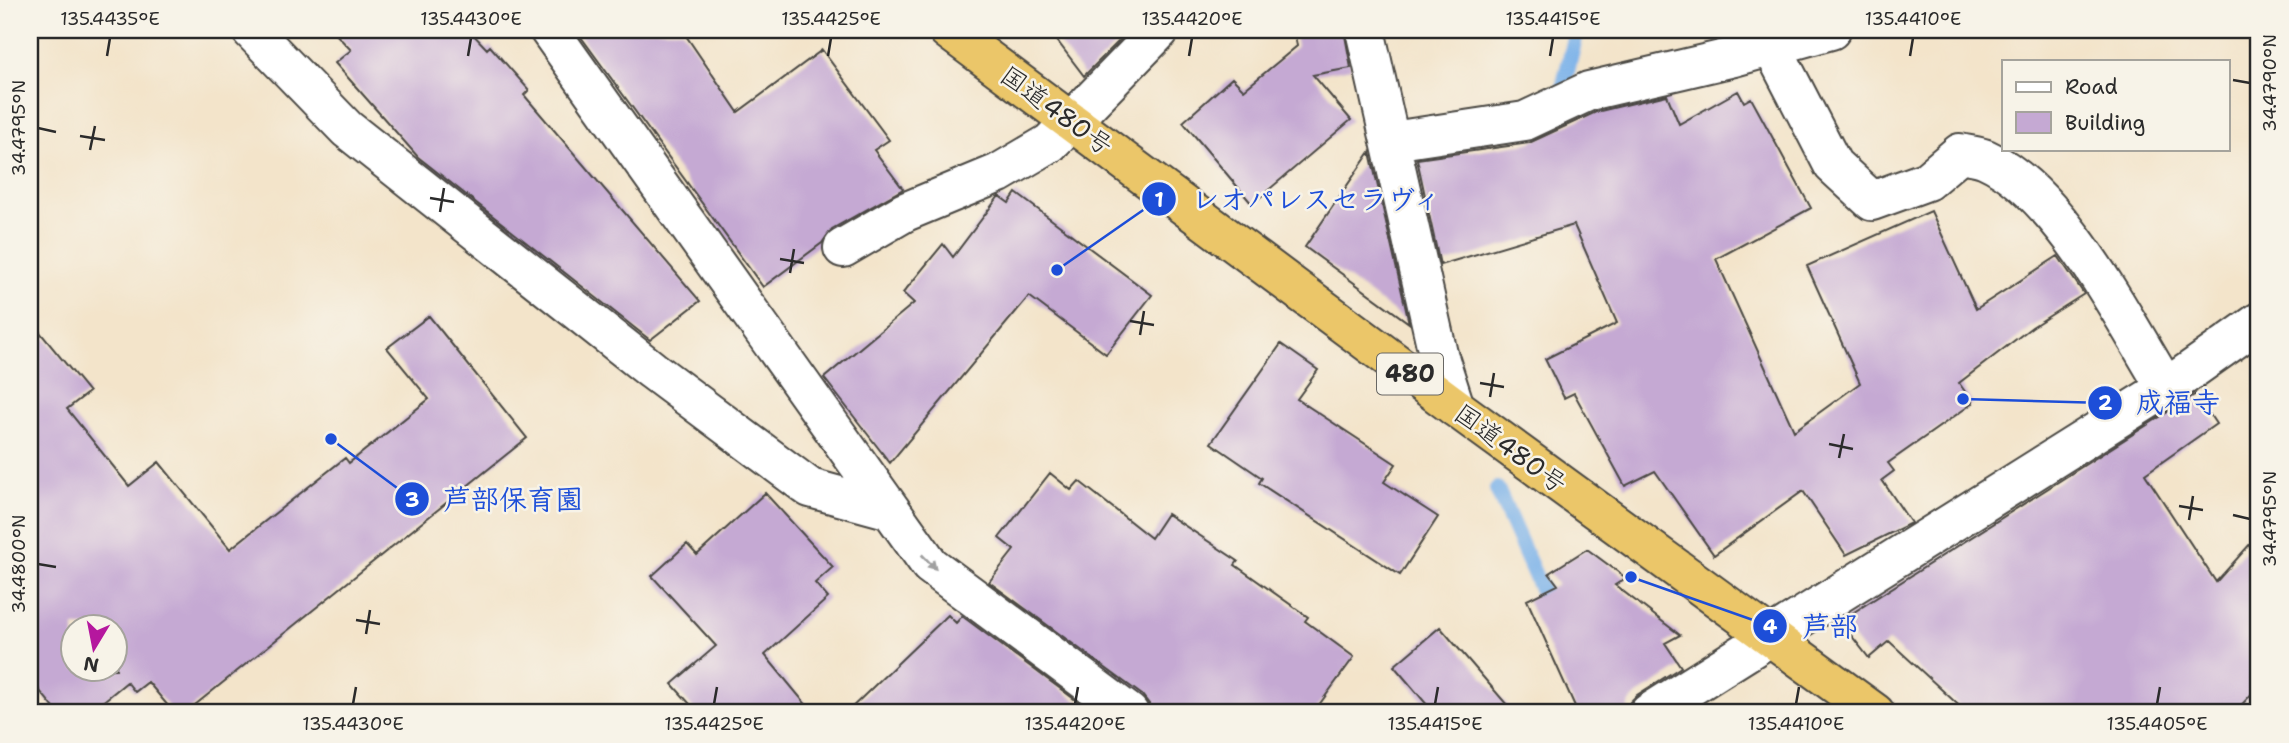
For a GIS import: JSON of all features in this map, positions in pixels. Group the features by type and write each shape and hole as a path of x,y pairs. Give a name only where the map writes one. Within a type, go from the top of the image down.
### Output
{"highway":[{"name":"国道480号","path":"948,30 1455,407 1875,713"}],"street":[{"path":"251,30 347,129 673,386 810,488 887,509"},
{"path":"549,30 887,509 930,565 1129,713"},
{"path":"843,248 905,212 999,173 1050,143 1160,30"},
{"path":"1365,30 1438,354 1455,407"},
{"path":"1392,141 1525,121 1589,91 1770,38 1831,30"},
{"path":"1770,38 1833,165 1872,201 1927,181 1960,153 1987,159 2036,194 2072,236 2166,388"},
{"path":"1649,713 1772,639 2166,388 2259,322"}],"building":[{"path":"332,30 469,30 487,49 490,46 529,90 524,95 700,301 650,340 418,157 335,63 351,50"},
{"path":"576,30 682,30 738,112 822,50 889,140 874,150 903,189 832,229 822,243 763,287"},
{"path":"1049,30 1130,30 1084,76"},
{"path":"1294,30 1344,30 1351,68 1313,75 1351,120 1252,204 1183,122 1232,78 1244,90 1297,46"},
{"path":"1738,91 1744,102 1751,98 1811,208 1716,259 1794,431 1860,383 1807,266 1931,211 1976,309 2058,256 2084,294 2032,327 1959,383 1973,403 1888,463 1894,471 1882,480 1911,523 1846,555 1803,491 1714,555 1655,471 1625,486 1574,393 1564,398 1545,359 1617,323 1574,225 1440,265 1417,159 1529,143 1596,112 1667,95 1679,124"},
{"path":"1370,152 1409,323 1305,247"},
{"path":"1016,193 1152,295 1106,354 1029,296 890,463 824,378 914,303 903,293 943,244 953,257 999,196 1009,203"},
{"path":"429,316 527,438 185,713 174,713 148,682 135,692 129,684 130,614 60,614 60,684 125,684 89,713 58,713 30,679 30,320 89,392 67,409 129,486 159,462 230,549 345,458 349,463 429,399 387,348"},
{"path":"1281,344 1318,370 1297,399 1396,464 1384,482 1438,517 1400,575 1259,483 1262,478 1211,443"},
{"path":"2196,394 2216,424 2145,474 2216,582 2259,534 2259,686 2234,713 1967,713 1889,641 1869,658 1840,621"},
{"path":"1050,473 1071,490 1079,481 1151,538 1167,514 1238,561 1235,565 1308,617 1305,621 1354,657 1313,713 1150,713 1149,704 1142,695 989,582 1014,550 999,538"},
{"path":"765,493 833,567 815,583 828,598 765,655 813,713 698,713 672,684 716,646 652,576 687,544 697,555"},
{"path":"1587,549 1626,578 1615,585 1680,635 1665,643 1681,667 1637,695 1630,702 1627,713 1578,713 1527,600 1558,585 1549,573"},
{"path":"948,615 956,623 962,616 1093,713 846,713"},
{"path":"1440,627 1514,713 1434,713 1394,666"},
{"path":"1704,704 1710,713 1690,713"}],"waterway":[{"path":"1564,84 1577,30"},
{"path":"1497,489 1551,612"}],"place":[{"name":"レオパレスセラヴィ","path":"1057,270"},
{"name":"成福寺","path":"1963,399"},
{"name":"芦部保育園","path":"331,439"},
{"name":"芦部","path":"1631,577"}]}
